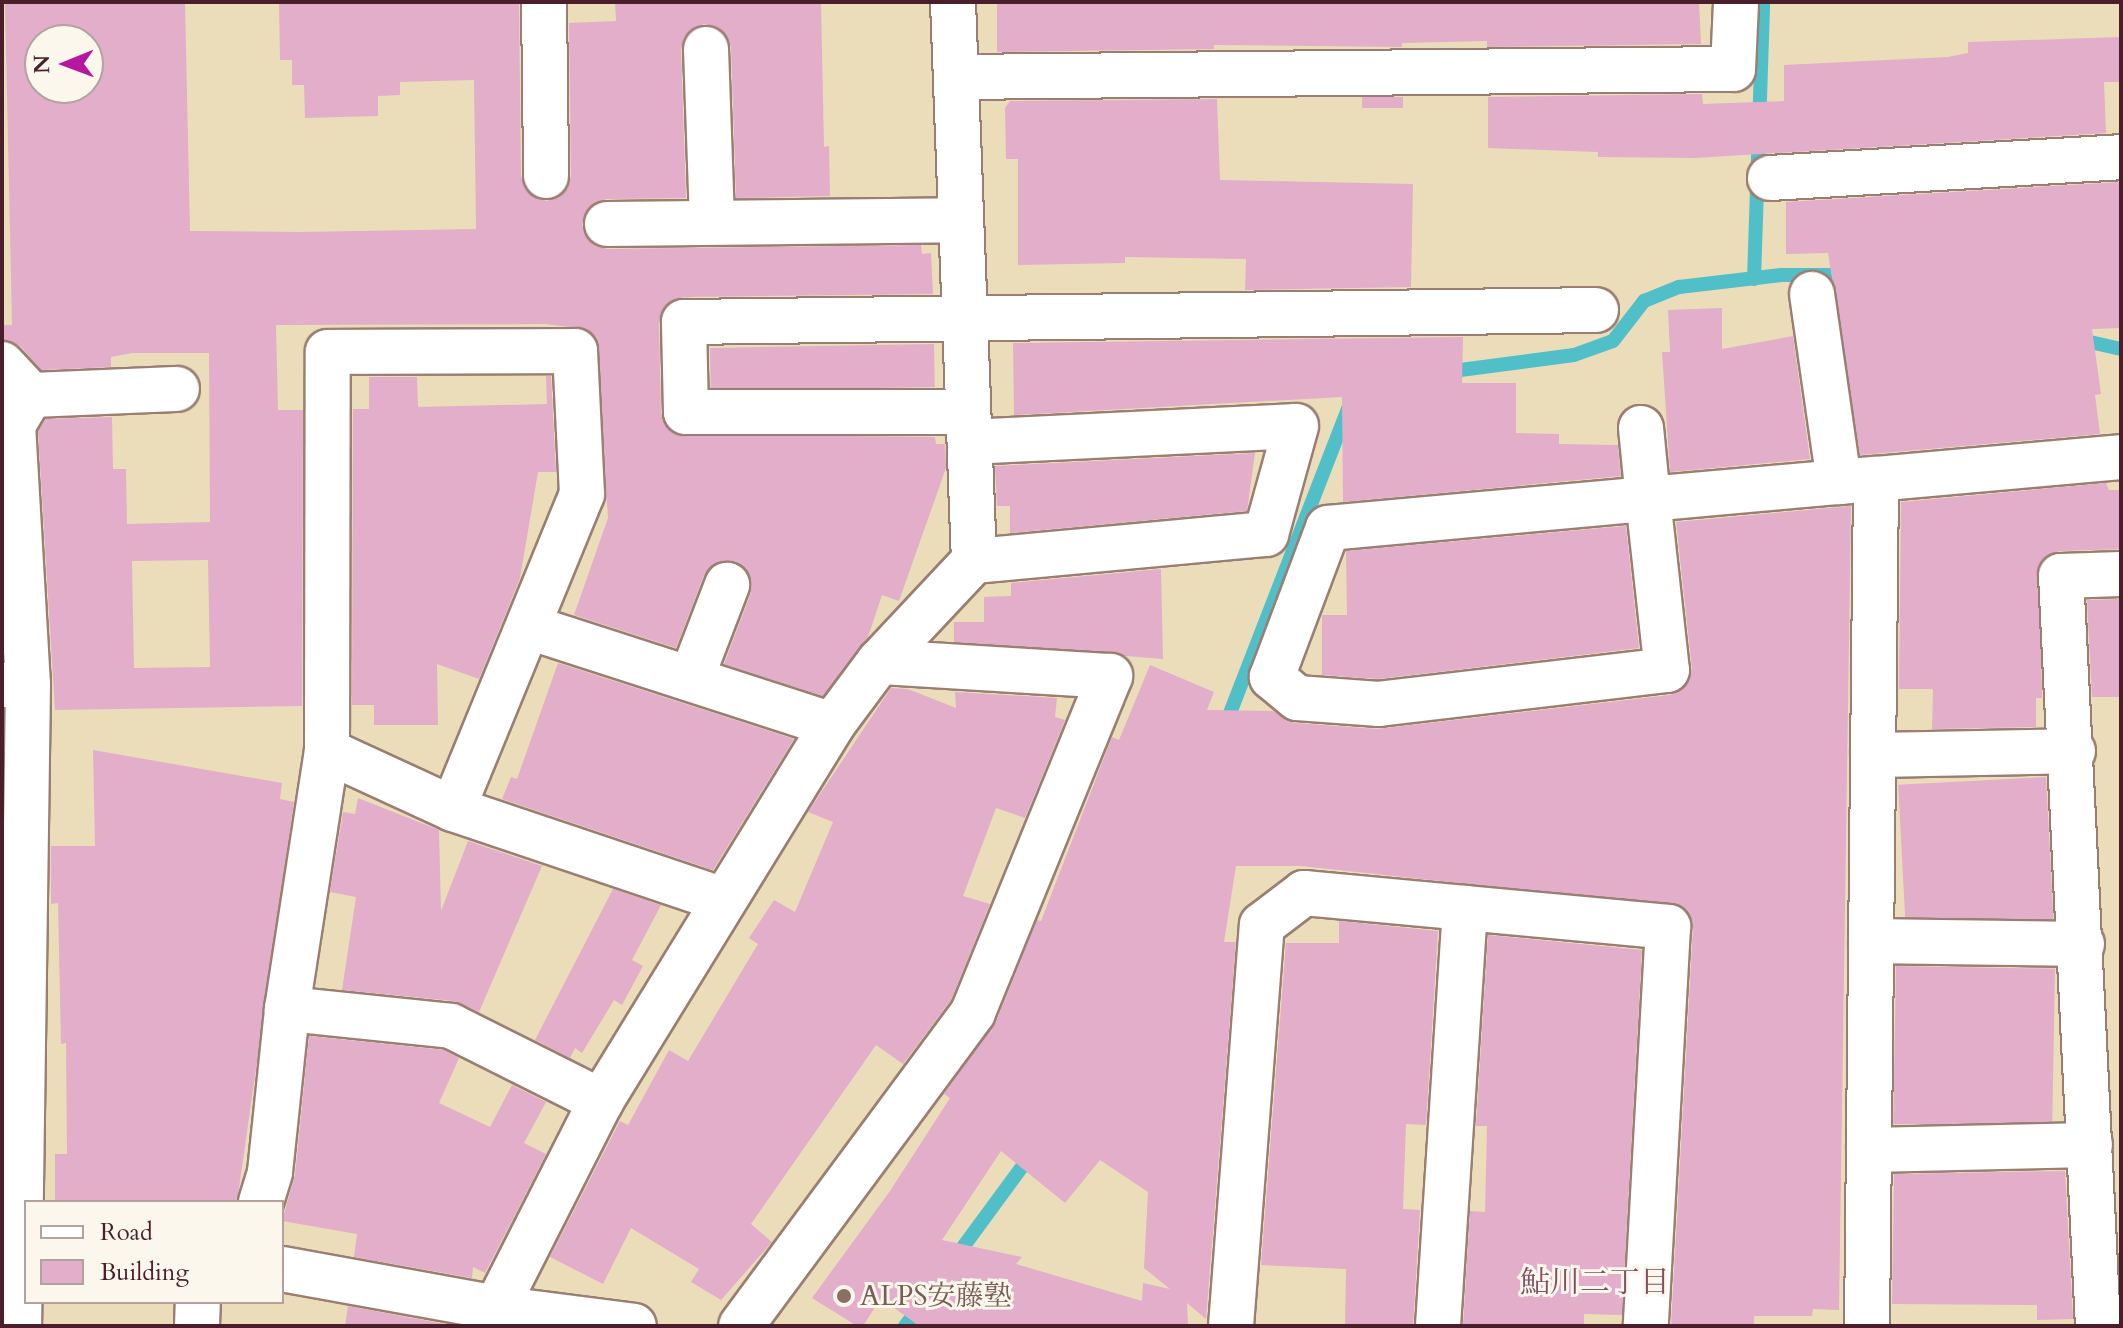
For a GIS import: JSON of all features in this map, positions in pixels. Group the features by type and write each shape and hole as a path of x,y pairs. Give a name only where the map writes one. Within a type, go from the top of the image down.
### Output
{"street":[{"path":"544,2 546,176"},
{"path":"953,2 974,561"},
{"path":"956,77 1733,69 1736,2"},
{"path":"706,49 712,222"},
{"path":"1770,178 2121,157"},
{"path":"607,224 961,220"},
{"path":"1812,294 1858,480 1873,755 1867,1326"},
{"path":"494,1317 601,1101 832,725 879,662 974,561 1266,534 1296,426 969,427 686,412 684,322 1596,310"},
{"path":"262,1200 270,1172 287,1009 327,751 328,352 575,351 582,494 453,809"},
{"path":"17,1303 12,984 15,685 12,402 177,389"},
{"path":"1641,428 1648,499 1667,670 1379,704 1297,698 1272,677 1328,528 1648,499 1858,480 2121,457"},
{"path":"2098,1326 2073,751 2061,576 2121,574"},
{"path":"691,679 727,585"},
{"path":"529,627 832,725"},
{"path":"741,1326 973,1012 1110,676 879,662"},
{"path":"327,751 453,809 723,900"},
{"path":"1873,755 2073,751"},
{"path":"1231,1326 1262,925 1304,893 1668,927 1646,1326"},
{"path":"1438,1326 1465,908"},
{"path":"1871,941 2082,944"},
{"path":"287,1009 451,1026 601,1101"},
{"path":"1869,1150 2090,1145"},
{"path":"284,1269 494,1317 634,1326"},
{"path":"197,1326 198,1304"}],"building":[{"path":"5,2 185,2 190,231 300,232 476,229 474,80 400,82 400,95 378,96 378,116 305,118 304,85 292,85 292,60 280,60 279,2 519,2 521,176 525,189 546,201 559,197 571,176 569,23 616,21 615,2 821,2 824,147 829,146 830,196 736,198 731,47 718,27 704,24 684,37 681,49 686,198 606,199 586,211 582,225 594,245 607,249 921,245 922,254 931,253 933,294 684,297 663,309 659,323 661,413 674,434 935,437 936,444 945,444 946,468 899,601 882,595 868,637 823,696 724,664 751,593 747,570 735,561 722,561 704,575 676,648 574,615 608,518 596,337 586,329 545,324 276,325 278,410 303,410 302,706 55,710 38,431 46,419 112,417 113,469 126,469 127,524 210,522 209,353 132,353 111,357 111,367 41,370 20,346 2,340 2,325 12,325","holes":["208,560 210,667 134,668 132,561"]},
{"path":"997,2 1699,2 1701,44 1487,47 1487,41 1402,43 1402,47 1214,45 1214,49 997,52"},
{"path":"2121,37 2121,82 2104,82 2106,133 1695,158 1598,157 1598,152 1488,148 1488,97 1702,94 1703,104 1784,101 1784,65 1948,57 1968,53 1968,42"},
{"path":"1362,97 1403,97 1403,108 1362,108"},
{"path":"1217,99 1220,180 1413,184 1411,287 1245,290 1246,259 1125,257 1125,263 1018,265 1018,159 1006,159 1005,108 1010,101"},
{"path":"2121,182 2121,328 2092,329 2101,394 2095,395 2100,434 1860,455 1828,253 1786,254 1786,202"},
{"path":"1722,308 1722,349 1793,336 1810,459 1670,472 1662,352 1670,352 1668,310"},
{"path":"1463,337 1462,383 1516,383 1516,433 1559,434 1559,444 1618,445 1621,476 1343,502 1342,397 1014,415 1013,343"},
{"path":"934,344 935,387 711,391 710,348"},
{"path":"546,376 551,376 556,472 538,472 520,578 479,679 437,664 438,725 374,725 374,705 352,705 353,409 369,409 369,377 417,377 418,407 547,404"},
{"path":"1255,453 1247,511 1010,533 1010,506 997,506 995,466"},
{"path":"2106,483 2109,490 2121,490 2121,549 2059,551 2039,565 2042,698 2036,698 2036,727 1932,729 1933,689 1899,689 1901,502"},
{"path":"1851,506 1839,1310 1813,1309 1812,1316 1754,1316 1754,1326 1671,1326 1693,928 1683,907 1301,866 1236,866 1224,942 1236,942 1206,1319 1187,1303 1188,1326 919,1326 881,1298 863,1326 857,1326 812,1298 890,1191 950,1098 944,1094 996,1022 1037,920 1041,921 1112,737 1119,740 1150,665 1214,692 1207,710 1273,711 1295,723 1377,729 1670,695 1682,690 1692,668 1676,522","holes":["1001,1151 1065,1203 1100,1160 1148,1192 1144,1268 1170,1289 1143,1283 1142,1301 1016,1264 1022,1257 942,1240"]},
{"path":"1626,526 1639,648 1378,679 1322,675 1322,615 1347,615 1346,551"},
{"path":"1161,569 1163,659 954,642 954,622 984,622 984,597 1011,596 1011,583"},
{"path":"2121,599 2121,697 2092,697 2087,600"},
{"path":"558,663 794,739 713,870 502,799 511,777 517,779"},
{"path":"891,688 908,689 956,708 955,692 1057,698 1055,717 1065,720 1025,818 996,808 963,896 990,904 951,1000 903,1064 876,1045 751,1224 772,1242 721,1300 691,1282 699,1269 631,1228 603,1284 550,1257 620,1121 628,1125 669,1050 688,1061 758,944 749,938 774,900 795,912 833,822 808,812"},
{"path":"93,750 282,783 280,799 294,802 237,1200 55,1200 55,1154 67,1154 66,1043 61,1044 58,903 51,904 51,846 95,846"},
{"path":"2046,777 2053,919 1906,927 1898,785"},
{"path":"358,798 439,830 441,911 468,841 542,866 479,1012 454,1001 342,990 356,897 330,892 343,812 355,814"},
{"path":"613,889 661,905 632,960 643,966 622,1005 614,1000 582,1053 575,1048 570,1058 535,1040"},
{"path":"1339,921 1438,931 1426,1125 1406,1124 1403,1209 1420,1210 1413,1326 1345,1326 1346,1269 1261,1265 1286,943 1339,943"},
{"path":"1488,935 1642,950 1622,1315 1584,1314 1584,1326 1463,1326 1470,1211 1485,1212 1487,1126 1476,1126"},
{"path":"1896,966 2055,969 2052,1127 1893,1124"},
{"path":"309,1036 444,1050 459,1058 439,1103 490,1127 512,1085 546,1102 524,1143 546,1154 485,1273 473,1267 472,1278 354,1257 357,1234 284,1221 295,1175"},
{"path":"2065,1171 2073,1319 2037,1320 2037,1305 1892,1304 1894,1174"},
{"path":"348,1306 455,1326 345,1326"}],"waterway":[{"path":"1754,279 1763,2"},
{"path":"1445,372 1574,355 1613,341 1644,301 1679,287 1781,275 1850,275"},
{"path":"2077,339 2121,349"},
{"path":"1225,726 1350,403"},
{"path":"955,1258 1033,1152"},
{"path":"905,1326 922,1304"}],"place":[{"name":"ALPS安藤塾","path":"844,1296"}],"district":[{"name":"鮎川二丁目","path":"1595,1283"}]}
